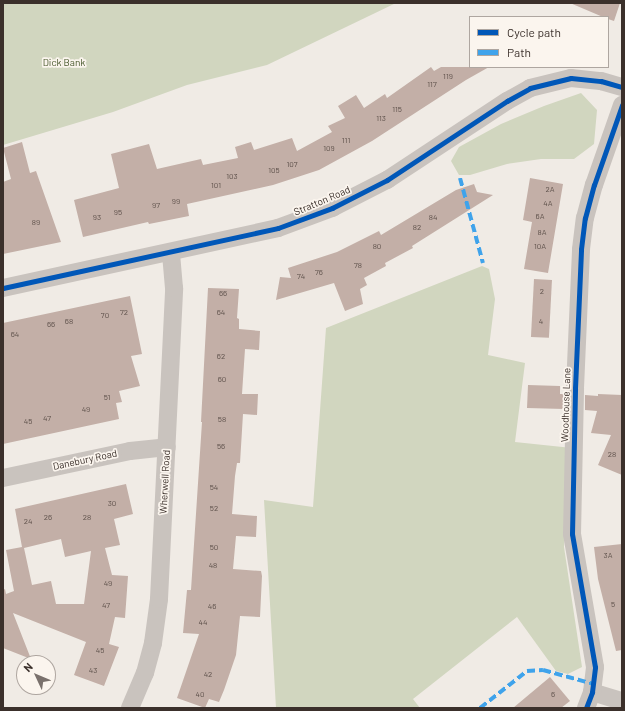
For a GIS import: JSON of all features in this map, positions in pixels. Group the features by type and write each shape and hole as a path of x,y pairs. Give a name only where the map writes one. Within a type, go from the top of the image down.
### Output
{"street":[{"name":"Stratton Road","path":"3,288 278,228 332,208 387,180 507,101 530,88 571,78 601,81 622,87"},
{"name":"Woodhouse Lane","path":"589,700 594,659 572,534 575,388 581,257 585,218 594,185 622,105"},
{"name":"Wherwell Road","path":"130,708 144,673 156,629 167,448 174,288 171,252"},
{"name":"Danebury Road","path":"3,478 130,451 167,448"},
{"path":"589,700 622,701"}],"green space":[{"name":"Dick Bank","path":"3,3 396,3 267,65 187,85 113,112 3,145"},
{"path":"581,93 597,110 594,144 574,159 541,159 507,164 470,175 459,175 451,161 459,147 501,124 544,106"},
{"path":"482,266 489,269 495,299 488,355 525,363 515,442 572,448 564,547 582,667 568,674 556,671 517,617 413,699 420,708 276,708 264,500 313,507 326,328"}],"building":[{"path":"570,3 620,3 614,21 609,19 609,16 601,16"},
{"path":"431,67 434,71 441,67 487,68 466,80 372,141 319,170 273,185 187,204 189,216 149,224 148,222 83,237 74,200 119,188 111,154 149,144 157,169 201,159 203,165 238,158 235,147 251,142 254,150 292,138 297,151 332,132 328,126 345,118 338,106 356,95 364,108 385,94 387,98"},
{"path":"22,142 30,173 36,171 61,242 3,254 3,182 11,179 3,148"},
{"path":"530,178 563,184 548,273 524,269 532,222 523,220"},
{"path":"474,184 477,192 493,195 412,246 413,248 385,263 386,266 364,278 367,285 360,289 363,304 345,311 334,283 276,300 280,277 291,278 288,268 337,252 379,231 381,235 456,190"},
{"path":"534,279 552,280 549,338 531,337"},
{"path":"208,288 239,289 237,318 239,319 239,329 260,331 259,350 245,349 242,394 258,394 257,415 243,414 240,463 237,463 232,514 257,516 256,537 236,536 233,569 261,571 262,576 260,617 240,616 236,655 224,690 219,702 209,699 205,708 177,698 199,634 183,633 187,590 191,590 202,422"},
{"path":"130,296 142,354 131,356 140,386 119,391 122,402 116,403 119,419 3,444 3,323"},
{"path":"528,385 560,386 560,394 564,394 564,409 527,408"},
{"path":"598,394 622,395 622,475 598,465 611,435 591,433 597,411 585,410 585,395 598,396"},
{"path":"126,484 133,514 114,519 120,545 105,548 112,575 128,576 125,618 115,617 109,644 119,647 104,686 74,675 86,642 13,613 29,655 21,655 3,648 3,590 5,589 6,594 14,591 6,550 22,547 15,509","holes":["61,539 65,557 91,551 84,604 56,604 51,581 32,585 24,548"]},
{"path":"622,544 622,650 616,651 598,579 594,547"},
{"path":"550,677 570,701 561,708 513,708"}],"marked path":[{"path":"460,178 483,263"},
{"path":"480,708 527,671 543,670 594,684"}],"cycle path":[{"path":"3,288 278,228 332,208 387,180 507,101 530,88 571,78 601,81 622,87"},
{"path":"586,708 592,692 595,667 572,534 575,388 581,249 585,218 594,185 622,105"}]}
